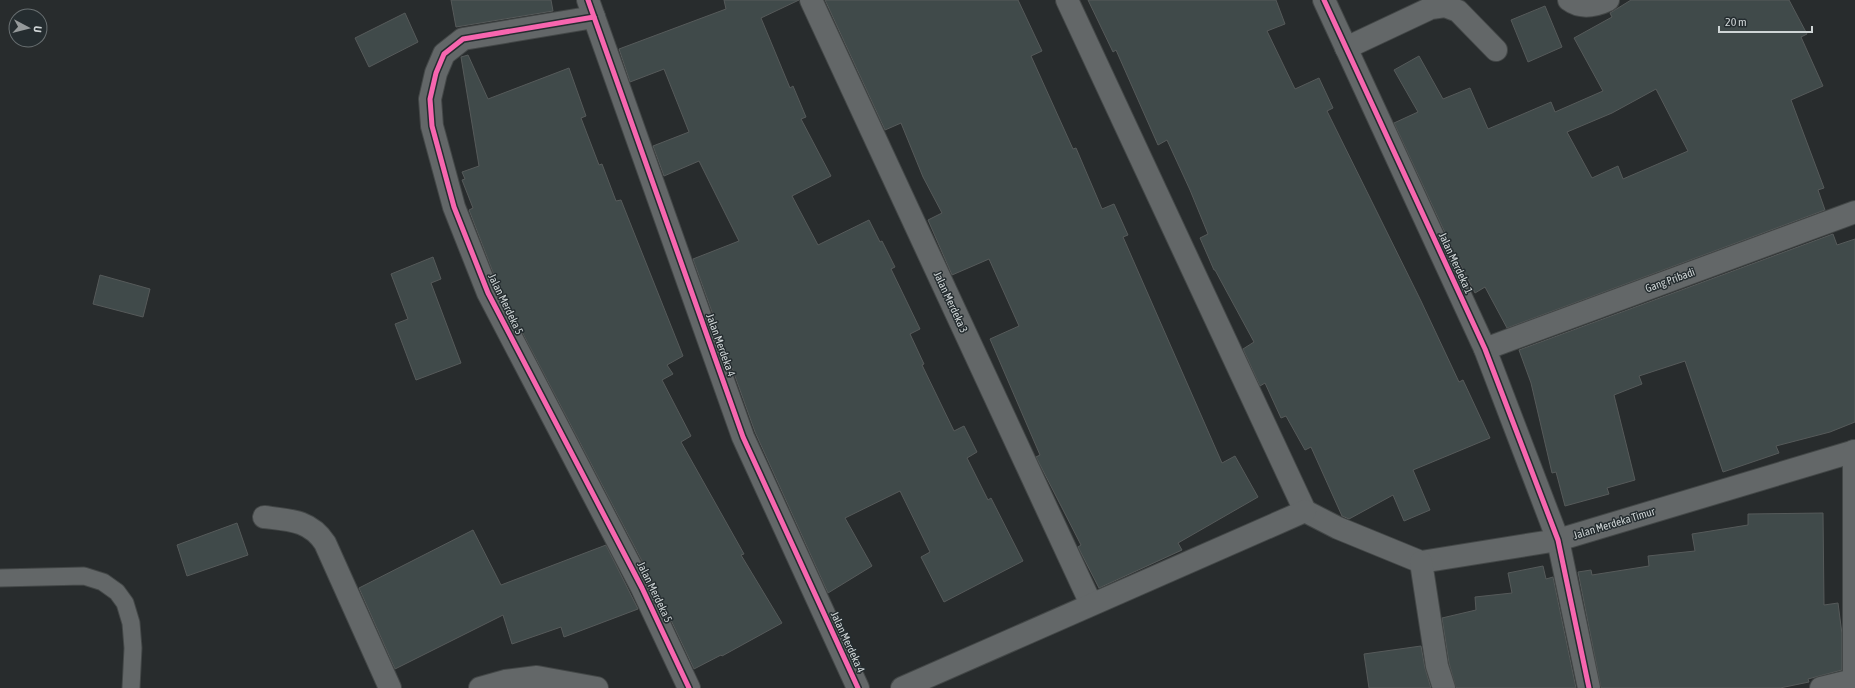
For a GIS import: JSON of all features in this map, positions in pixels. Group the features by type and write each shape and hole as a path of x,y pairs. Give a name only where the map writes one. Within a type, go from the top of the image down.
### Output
{"street":[{"name":"Jalan Merdeka 3","path":"811,0 1091,604"},
{"path":"1067,0 1305,511 1338,528 1421,562 1437,666 1444,688"},
{"name":"Jalan Merdeka 1","path":"1324,0 1485,349 1558,540 1589,688"},
{"path":"1569,0 1584,6 1593,5 1608,0"},
{"path":"1346,48 1431,8 1445,6 1458,11 1496,50"},
{"name":"Jalan Merdeka 5","path":"591,9 464,39 444,54 436,73 430,99 432,126 454,207 488,293 642,588 690,688"},
{"name":"Jalan Merdeka 4","path":"591,9 743,437 858,688"},
{"name":"Gang Pribadi","path":"1485,349 1855,212"},
{"path":"1821,688 1854,684 1855,451"},
{"name":"Jalan Merdeka Timur","path":"1421,562 1558,540 1855,451"},
{"path":"902,688 1305,511"},
{"path":"264,517 307,525 320,535 325,543 390,688"},
{"path":"480,688 505,680 537,677 597,688"}],"lane":[{"path":"0,578 84,576 103,582 117,592 125,603 131,623 133,648 131,688"}],"building":[{"path":"451,0 551,0 553,11 456,27"},
{"path":"724,0 799,0 761,18 790,88 793,86 806,117 801,119 831,176 792,196 818,245 869,220 880,242 882,241 895,267 891,269 920,329 910,334 924,364 922,365 954,431 964,426 977,452 967,458 988,500 991,498 1023,561 944,602 921,557 930,552 900,491 845,518 872,566 828,593 755,432 693,259 739,241 699,161 664,176 653,146 689,132 664,69 630,82 619,49 726,9"},
{"path":"825,0 1018,0 1042,51 1031,56 1073,149 1076,148 1102,209 1114,204 1128,235 1123,237 1222,463 1235,456 1258,497 1178,543 1182,550 1099,588 1078,547 1081,545 1036,457 1040,455 990,339 1019,326 989,259 952,275 928,220 942,213 923,177 901,123 885,130"},
{"path":"1088,0 1276,0 1285,24 1267,31 1295,89 1319,78 1333,108 1327,111 1421,301 1459,382 1463,380 1490,438 1413,470 1430,510 1404,521 1393,495 1349,519 1342,516 1311,447 1305,450 1286,416 1281,418 1265,383 1260,386 1243,349 1254,342 1214,270 1200,238 1208,234 1190,190 1167,140 1158,145 1116,50 1113,52"},
{"path":"1631,0 1789,0 1807,34 1801,37 1823,86 1791,100 1824,188 1818,190 1825,210 1507,328 1485,287 1475,293 1453,250 1394,123 1418,112 1394,70 1419,56 1443,99 1470,88 1488,129 1551,102 1555,112 1603,91 1574,38 1612,17 1610,13","holes":["1656,89 1688,151 1623,179 1618,166 1592,178 1567,132 1612,113"]},
{"path":"1545,6 1562,47 1528,62 1511,20"},
{"path":"405,13 418,42 369,67 355,38"},
{"path":"468,55 488,99 569,68 586,116 581,118 599,165 602,164 616,201 621,200 683,356 667,365 673,374 662,380 691,436 681,442 744,554 741,555 782,623 722,656 721,655 694,669 653,582 499,288 469,210 473,208 462,180 465,179 462,172 479,166 461,57"},
{"path":"1833,234 1837,245 1855,239 1855,422 1830,432 1776,446 1779,453 1723,472 1685,361 1639,376 1642,384 1614,395 1635,480 1607,488 1609,494 1565,506 1556,472 1552,473 1531,383 1519,350"},
{"path":"433,257 441,279 431,283 461,363 416,380 395,324 408,319 391,274"},
{"path":"100,275 150,289 143,317 93,304"},
{"path":"1823,513 1824,605 1838,603 1842,634 1842,670 1808,679 1809,682 1780,688 1601,688 1578,572 1591,570 1592,575 1649,566 1648,556 1695,551 1692,534 1748,525 1748,514"},
{"path":"237,523 248,555 187,576 177,545"},
{"path":"473,530 501,585 606,545 638,609 564,637 561,627 512,644 503,615 395,669 359,588"},
{"path":"1543,566 1546,579 1553,577 1576,688 1456,688 1449,663 1442,618 1476,610 1475,597 1512,593 1508,573"},
{"path":"1421,646 1425,668 1431,688 1369,688 1364,654"}],"cycle path":[{"path":"588,0 743,437 858,688"},
{"path":"1324,0 1485,349 1558,540 1589,688"},
{"path":"594,17 463,39 444,54 436,73 430,99 432,126 454,207 488,293 642,588 689,688"}]}
